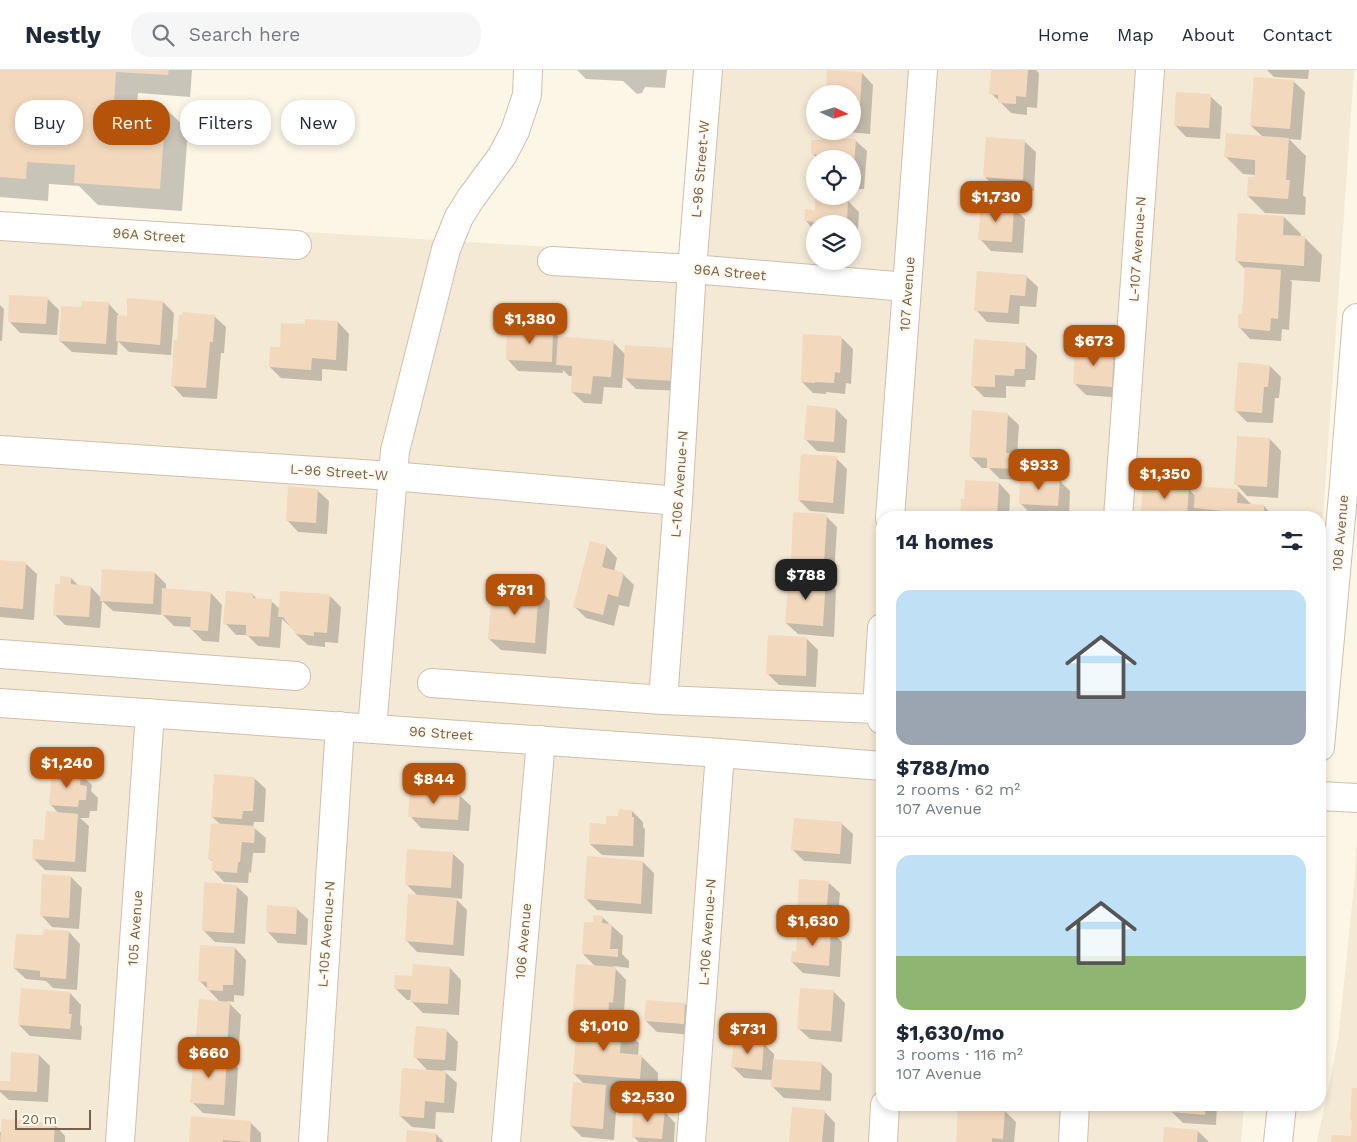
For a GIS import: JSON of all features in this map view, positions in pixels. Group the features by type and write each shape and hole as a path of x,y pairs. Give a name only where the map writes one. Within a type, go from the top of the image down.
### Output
{"street":[{"path":"372,729 395,450 446,249 460,217 471,198 502,156 515,131 527,95 528,70"},
{"name":"L-96 Street-W","path":"692,269 708,70"},
{"name":"107 Avenue","path":"891,511 923,70"},
{"name":"L-107 Avenue-N","path":"1118,511 1150,70"},
{"name":"96A Street","path":"0,226 297,245"},
{"name":"96A Street","path":"552,260 692,269 907,287"},
{"name":"L-106 Avenue-N","path":"663,700 678,501 692,269"},
{"name":"108 Avenue","path":"1326,696 1351,485 1357,318"},
{"name":"L-96 Street-W","path":"0,450 392,476 678,501"},
{"path":"0,654 296,676"},
{"path":"432,683 876,714"},
{"name":"96 Street","path":"0,703 541,740 876,766"},
{"name":"105 Avenue","path":"120,1142 150,713"},
{"name":"L-105 Avenue-N","path":"313,1142 340,726"},
{"name":"106 Avenue","path":"506,1142 541,740"},
{"name":"L-106 Avenue-N","path":"691,1142 720,753"},
{"path":"1326,796 1357,798"},
{"path":"883,1142 886,1111"},
{"path":"1073,1142 1075,1111"},
{"path":"1278,1142 1281,1111"}],"shaded area":[{"path":"696,70 1354,70 1323,511 876,511 876,1111 1244,1111 1241,1142 0,1142 0,213 682,255"},
{"path":"1357,839 1357,1142 1317,1142 1323,1111 1326,1111 1326,1099 1338,1041"}],"building":[{"path":"0,70 169,70 168,75 116,72 114,100 93,100 93,145 163,145 160,189 74,183 75,165 27,162 26,179 0,177"},
{"path":"827,70 862,72 861,89 861,85 826,85"},
{"path":"991,70 1028,70 1026,97 1016,96 1016,104 998,103 998,95 989,94"},
{"path":"1254,77 1294,80 1290,129 1250,126"},
{"path":"1176,92 1211,94 1209,128 1174,126"},
{"path":"1226,133 1289,138 1286,180 1290,180 1288,199 1247,196 1248,177 1255,177 1255,160 1224,157"},
{"path":"986,137 1025,140 1023,180 983,177"},
{"path":"811,140 856,140 855,150 811,150"},
{"path":"981,203 1014,206 1012,242 978,240"},
{"path":"815,205 848,205 847,215 806,215 806,221 804,221 805,209 815,210"},
{"path":"1238,213 1284,216 1283,235 1305,236 1304,266 1235,261"},
{"path":"1245,267 1281,270 1278,319 1271,318 1270,331 1238,328 1238,314 1242,314"},
{"path":"977,271 1027,275 1025,296 1010,295 1008,313 974,311"},
{"path":"9,295 48,297 46,324 8,322"},
{"path":"127,298 163,301 160,345 116,341 117,315 127,316"},
{"path":"82,301 109,302 106,344 59,341 61,306 81,307"},
{"path":"183,312 215,315 213,342 210,342 206,388 171,386 174,340 177,340 179,315 182,315"},
{"path":"305,319 338,321 336,360 312,358 311,370 269,367 270,347 280,347 281,323 305,324"},
{"path":"507,328 553,330 552,362 506,360"},
{"path":"803,334 842,336 840,373 835,372 834,383 801,382"},
{"path":"558,336 614,341 611,377 593,376 591,394 571,392 572,366 556,365"},
{"path":"974,339 1026,343 1025,369 1015,369 1014,376 995,375 995,387 971,386"},
{"path":"625,345 674,348 672,381 623,378"},
{"path":"1075,348 1114,350 1112,387 1073,384"},
{"path":"1238,362 1270,365 1268,387 1264,387 1262,413 1234,411"},
{"path":"807,405 836,408 834,442 804,440"},
{"path":"972,410 1008,413 1006,453 1027,454 1026,469 987,468 987,458 969,457"},
{"path":"1237,436 1270,438 1267,487 1234,485"},
{"path":"801,454 837,456 833,503 798,500"},
{"path":"1020,476 1060,479 1058,506 1019,504"},
{"path":"965,480 999,482 997,511 960,511 961,499 964,499"},
{"path":"1143,485 1189,488 1187,511 1141,511"},
{"path":"288,486 318,489 316,523 286,521"},
{"path":"1195,486 1238,489 1237,503 1264,505 1264,511 1223,511 1194,508"},
{"path":"793,512 827,514 824,564 791,562"},
{"path":"590,541 607,545 602,567 624,573 618,597 608,594 603,615 573,607"},
{"path":"0,560 26,562 23,609 0,607"},
{"path":"102,569 155,572 153,604 100,601"},
{"path":"789,575 826,578 823,626 785,623"},
{"path":"60,576 71,577 71,584 91,586 89,617 53,615 55,584 60,584"},
{"path":"508,586 539,588 535,643 488,639 491,603 506,605"},
{"path":"162,588 211,592 208,631 190,630 191,617 161,615"},
{"path":"226,591 253,593 253,598 272,599 269,637 246,636 246,625 223,624"},
{"path":"280,591 330,594 327,633 314,632 314,636 295,634 295,630 292,629 283,617 278,617"},
{"path":"768,635 807,637 806,676 766,674"},
{"path":"52,771 81,773 80,785 87,786 86,800 79,800 78,807 49,805"},
{"path":"214,774 255,777 253,811 243,811 242,819 211,817"},
{"path":"410,790 460,793 458,820 408,817"},
{"path":"619,809 632,810 632,817 634,817 633,846 589,844 590,823 606,824 606,816 618,816"},
{"path":"46,811 78,814 75,862 32,859 33,839 44,840"},
{"path":"794,818 842,822 840,854 791,850"},
{"path":"211,823 255,826 254,843 242,842 237,873 212,871 212,860 208,859"},
{"path":"407,849 453,852 451,888 405,885"},
{"path":"587,856 643,861 641,904 584,899"},
{"path":"42,874 71,876 69,918 40,916"},
{"path":"799,879 829,881 826,917 797,914"},
{"path":"204,882 237,885 234,933 202,931"},
{"path":"408,894 457,898 453,945 405,941"},
{"path":"267,905 297,907 296,934 266,932"},
{"path":"593,915 603,916 602,923 612,924 610,949 618,949 618,957 582,954 584,922 593,922"},
{"path":"798,927 831,930 829,966 791,962 792,951 796,952"},
{"path":"44,929 69,931 66,979 40,977 40,971 13,968 16,934 43,935"},
{"path":"200,945 235,947 233,985 223,985 223,991 207,990 207,982 198,981"},
{"path":"413,964 450,967 448,1004 410,1002 411,990 394,989 395,975 412,976"},
{"path":"576,964 616,967 613,1003 609,1002 608,1022 572,1020"},
{"path":"21,988 70,992 69,1014 72,1014 70,1029 18,1025"},
{"path":"800,988 834,990 831,1031 797,1029"},
{"path":"199,999 230,1002 227,1049 195,1047"},
{"path":"646,1000 685,1003 684,1024 644,1021"},
{"path":"577,1022 622,1024 620,1053 642,1055 640,1079 573,1074"},
{"path":"416,1026 447,1029 445,1060 413,1058"},
{"path":"734,1040 764,1042 762,1070 731,1067"},
{"path":"11,1052 39,1054 37,1092 0,1090 0,1081 10,1081"},
{"path":"194,1053 227,1055 224,1105 190,1103"},
{"path":"773,1059 822,1062 820,1090 771,1087"},
{"path":"402,1068 446,1071 444,1103 425,1101 424,1118 399,1116"},
{"path":"573,1082 606,1085 603,1129 570,1126"},
{"path":"1352,1088 1357,1088 1357,1142 1331,1142 1332,1135 1351,1136"},
{"path":"792,1107 825,1110 822,1142 789,1142"},
{"path":"633,1108 665,1110 662,1139 632,1137"},
{"path":"958,1111 1005,1111 1003,1139 992,1138 992,1142 956,1142"},
{"path":"1171,1111 1205,1111 1205,1115"},
{"path":"191,1116 251,1121 250,1142 223,1140 223,1142 189,1142"},
{"path":"2,1119 55,1123 54,1142 0,1142"},
{"path":"1164,1127 1198,1130 1197,1142 1163,1142"},
{"path":"407,1130 436,1133 436,1142 406,1142"}]}
